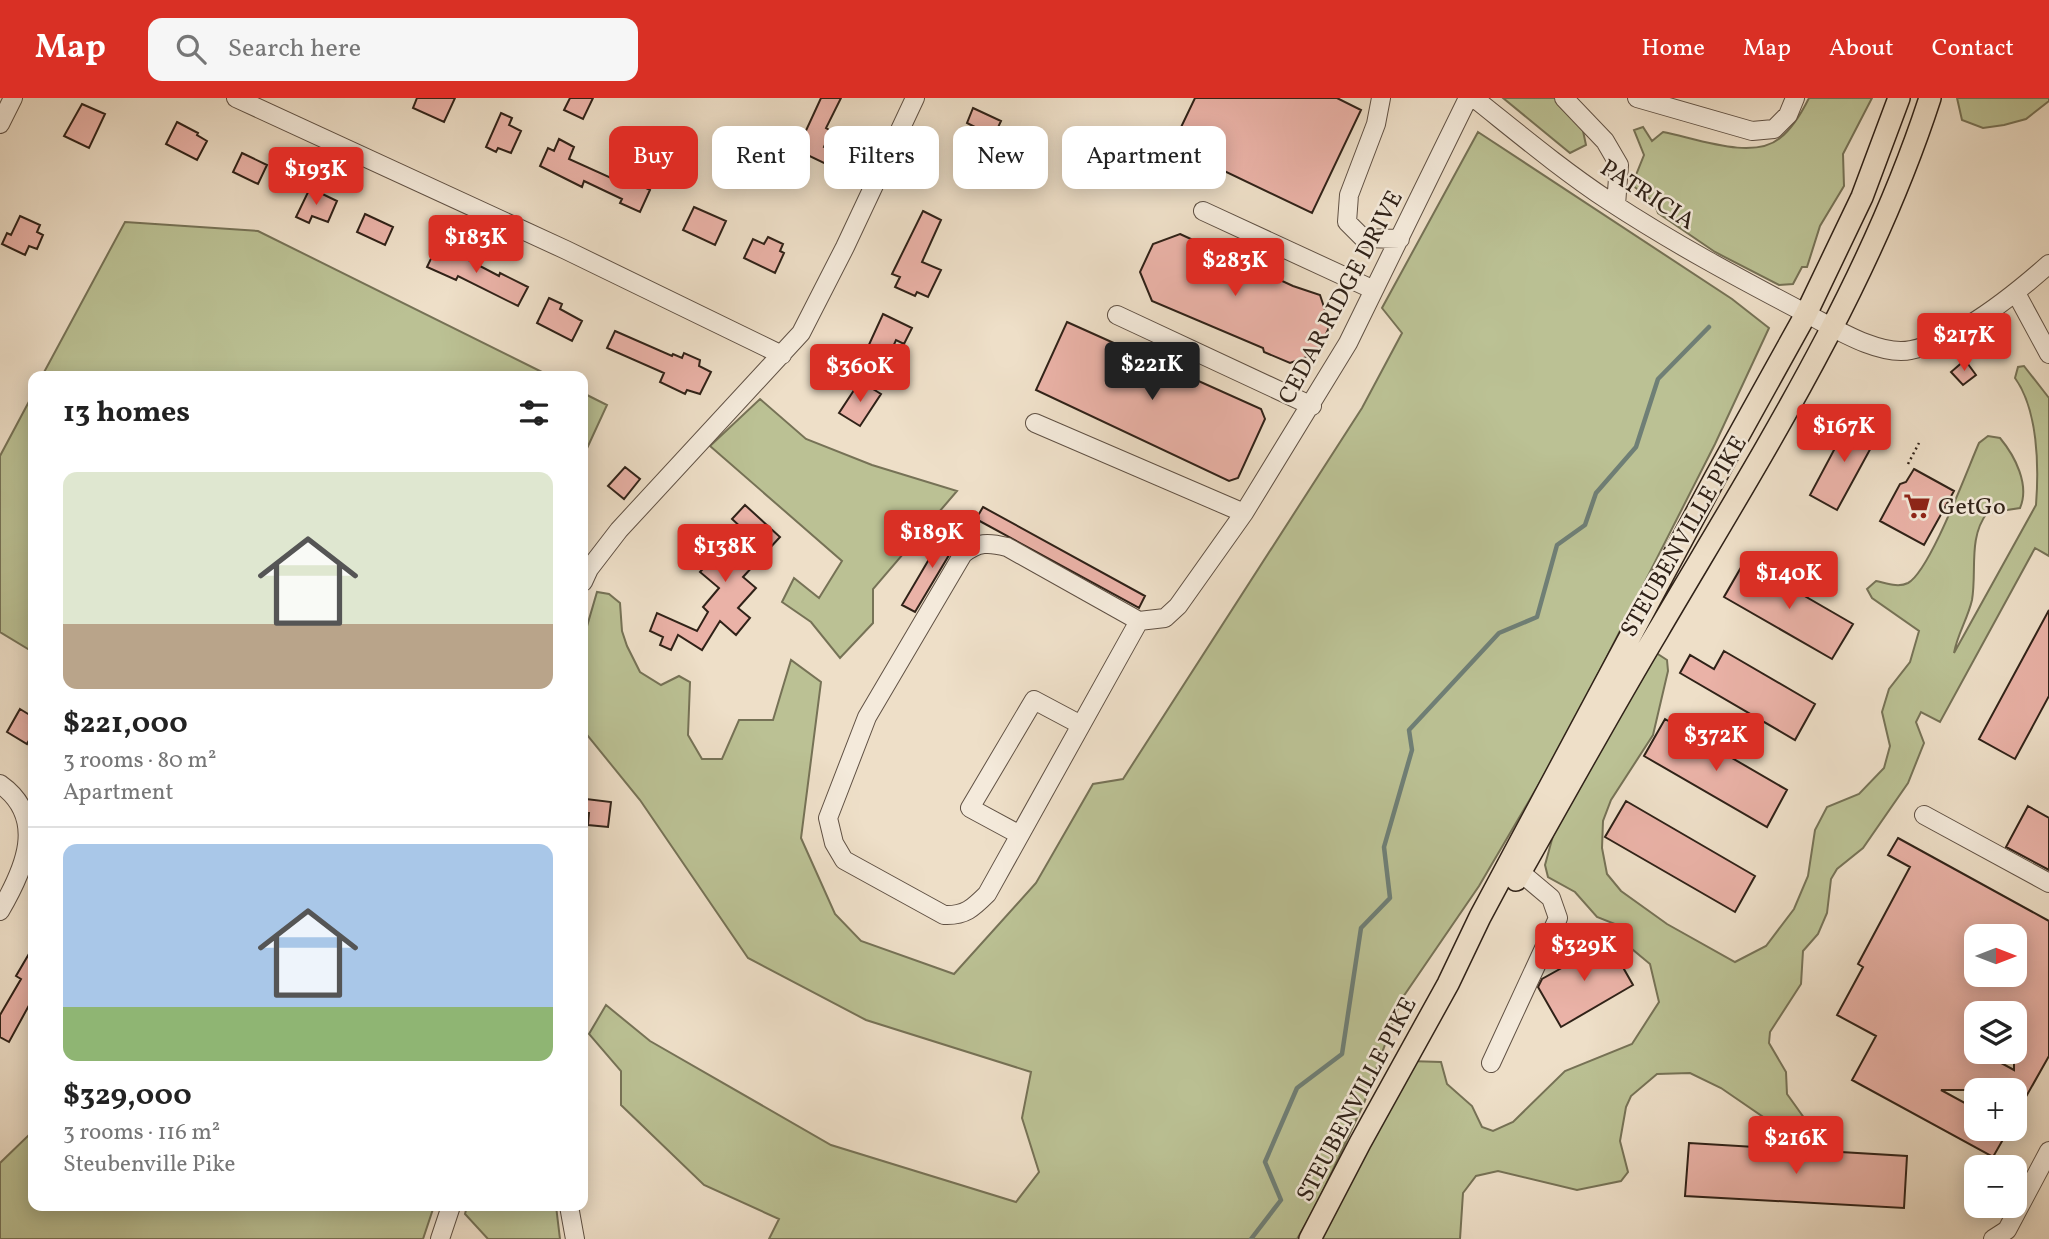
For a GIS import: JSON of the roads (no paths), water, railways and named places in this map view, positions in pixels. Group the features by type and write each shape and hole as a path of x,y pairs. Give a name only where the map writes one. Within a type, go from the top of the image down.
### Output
{"main road":[{"name":"STEUBENVILLE PIKE","path":"1310,1239 1715,478 1806,314 1862,197 1899,98"},
{"name":"STEUBENVILLE PIKE","path":"1448,984 1491,924 1652,641 1725,520 1832,328 1902,180 1930,98"}],"street":[{"path":"0,124 12,98"},
{"path":"236,98 566,250 782,355"},
{"path":"588,571 627,521 782,355 811,315 915,98"},
{"path":"1381,98 1376,124 1349,195 1348,222 1363,238 1400,239"},
{"name":"CEDAR RIDGE DRIVE","path":"1139,621 1165,618 1178,606 1244,513 1312,406 1348,343 1468,98"},
{"name":"PATRICIA","path":"1474,98 1616,205 1712,265 1832,328 1880,348 1909,351 1944,339 2016,293 2049,264"},
{"path":"1564,98 1605,141 1619,165 1616,205"},
{"path":"1637,98 1752,131 1774,129 1788,115 1792,99"},
{"path":"1203,211 1374,290"},
{"path":"2016,293 2049,354"},
{"path":"1117,316 1312,406"},
{"path":"1035,423 1244,513"},
{"path":"988,542 1007,547 1139,621 1081,725 987,894 971,911 944,915 844,860 834,843 828,818 867,717 963,554 975,544 988,542"},
{"path":"1020,835 970,808 1034,700 1081,725"},
{"path":"0,784 15,798 23,811 28,841 19,877 0,911"},
{"path":"1924,815 2049,883"},
{"path":"1491,1063 1558,918 1551,898 1520,872"},
{"path":"2000,1234 2049,1151"},
{"path":"440,1239 449,1211"},
{"path":"570,1211 575,1239"}],"waterway":[{"path":"1251,1239 1281,1200 1265,1162 1297,1088 1342,1054 1361,928 1390,898 1384,847 1412,750 1409,730 1499,633 1537,617 1557,545 1585,525 1596,493 1636,447 1658,379 1709,327"}],"place":[{"name":"GetGo","path":"1917,506"}]}
